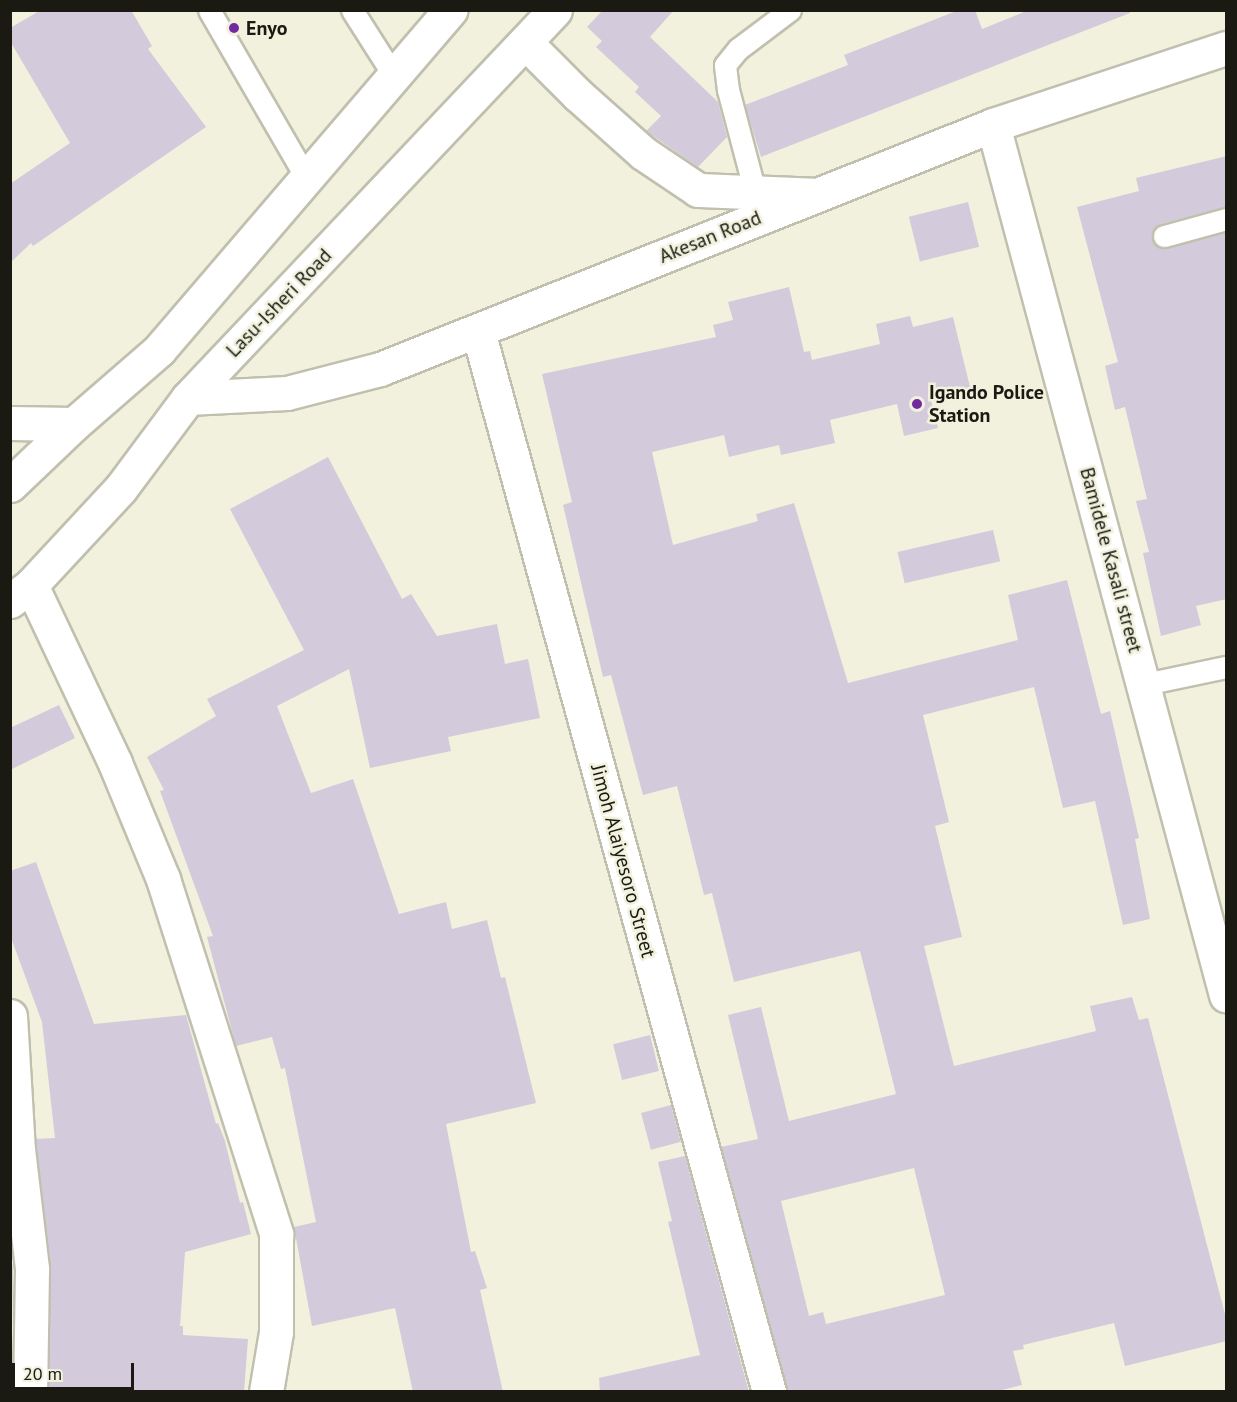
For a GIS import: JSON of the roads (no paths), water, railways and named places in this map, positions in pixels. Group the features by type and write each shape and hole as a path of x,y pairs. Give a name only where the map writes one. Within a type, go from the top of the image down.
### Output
{"street":[{"path":"10,485 74,424 159,350 450,10"},
{"name":"Lasu-Isheri Road","path":"20,593 121,488 188,398 555,10"},
{"path":"526,43 578,95 643,153 698,190 815,195"},
{"name":"Akesan Road","path":"188,398 287,393 380,369 993,125 1227,48"},
{"name":"Bamidele Kasali street","path":"993,125 1145,684 1219,931 1227,995"},
{"name":"Jimoh Alaiyesoro Street","path":"478,331 769,1392"},
{"path":"10,423 74,424"},
{"path":"20,593 115,763 164,879 276,1234 276,1332 266,1392"},
{"path":"10,1016 18,1149 32,1269 30,1392"}],"lane":[{"path":"352,10 394,76"},
{"path":"755,192 728,90 725,65 738,49 790,10"},
{"path":"218,14 307,178"},
{"path":"1164,236 1227,219"},
{"path":"1145,684 1227,667"}],"place":[{"name":"Enyo","path":"234,28"},
{"name":"Igando Police Station","path":"917,404"}]}
